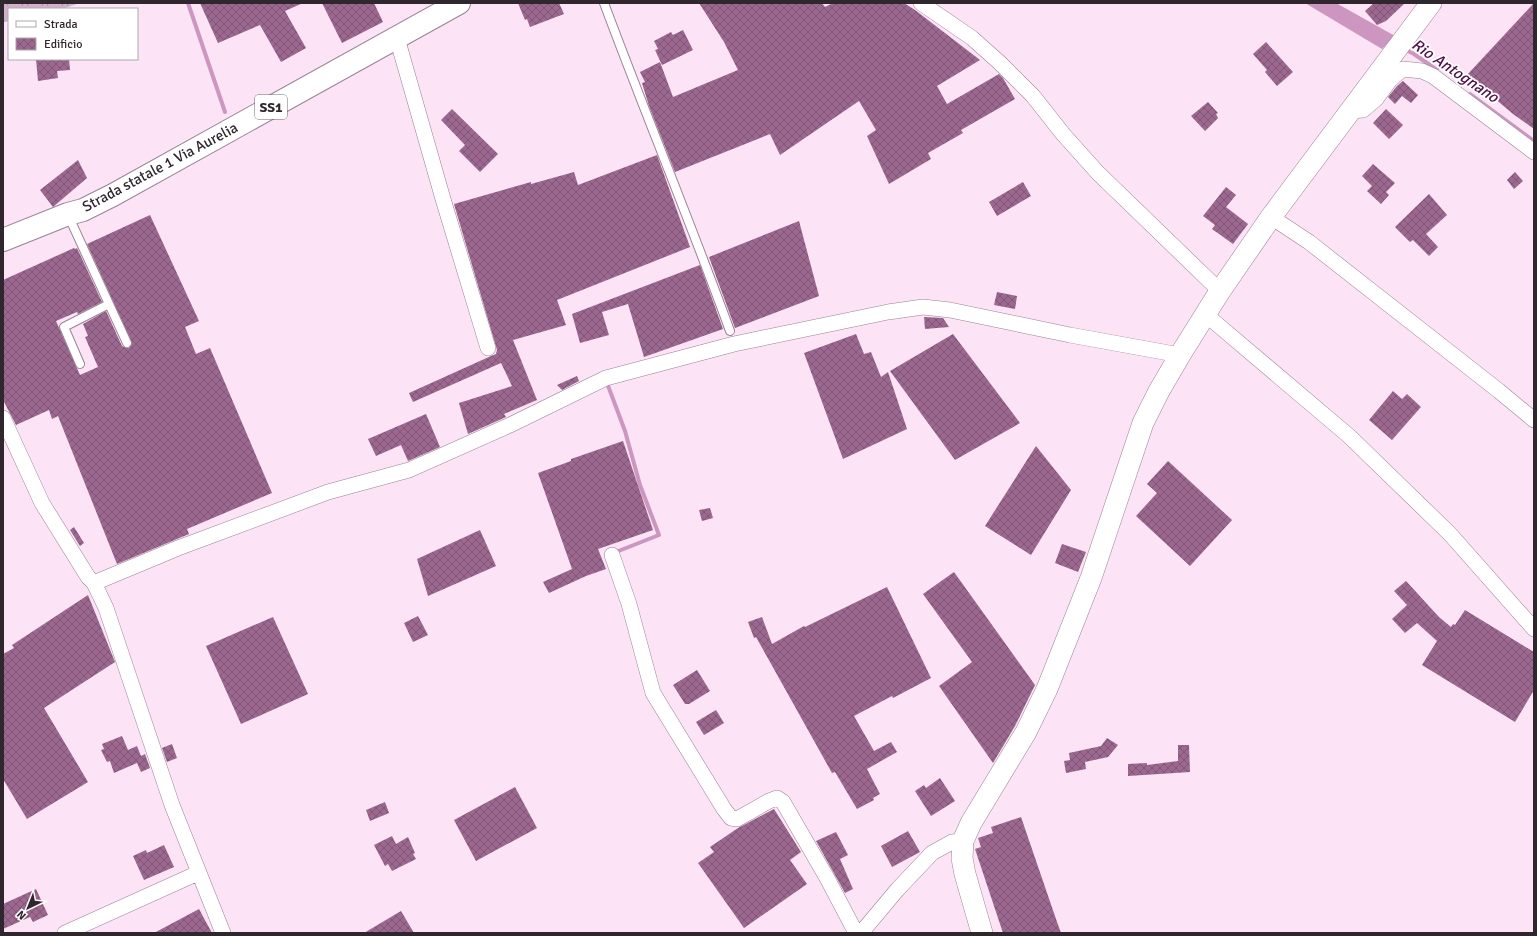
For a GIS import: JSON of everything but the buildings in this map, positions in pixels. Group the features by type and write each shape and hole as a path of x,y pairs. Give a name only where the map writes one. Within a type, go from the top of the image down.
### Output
{"main road":[{"name":"Strada statale 1 Via Aurelia","path":"3,240 68,214 83,210 459,3"}],"street":[{"path":"921,3 972,38 1000,63 1034,96 1063,134 1098,173 1220,291"},
{"path":"982,933 965,874 962,858 963,841 971,823 1040,707 1090,578 1143,423 1159,391 1204,314 1271,217 1431,3"},
{"path":"397,38 443,199 488,348"},
{"path":"1350,111 1362,110 1376,99 1390,80 1403,69 1422,71 1433,76 1534,152"},
{"path":"1271,217 1309,242 1534,420"},
{"path":"94,583 178,548 328,492 408,470 510,425 606,378 734,344 888,312 923,307 950,310 1070,335 1180,355"},
{"path":"1204,314 1349,436 1450,534 1534,629"},
{"path":"3,418 42,503 88,577 94,583 106,608 172,804 223,933"},
{"path":"612,556 629,604 653,693 724,809 731,818 737,819 776,798 783,802 856,933"},
{"path":"861,933 897,890 932,853 952,842 963,841"},
{"path":"65,933 198,873"}],"lane":[{"path":"604,3 643,107 702,254 730,331"},
{"path":"68,214 127,343"},
{"path":"80,364 64,328 109,304"}],"green space":[{"path":"3,3 80,3 65,8 8,8 8,21 3,22"}],"shaded area":[{"path":"1305,3 1336,3 1395,36 1382,49"}],"waterway":[{"path":"188,3 225,112"},
{"name":"Rio Antognano","path":"1404,49 1437,70"},
{"name":"Rio Antognano","path":"1470,94 1534,141"},
{"path":"607,383 625,431 640,485 659,535 616,552"}]}
